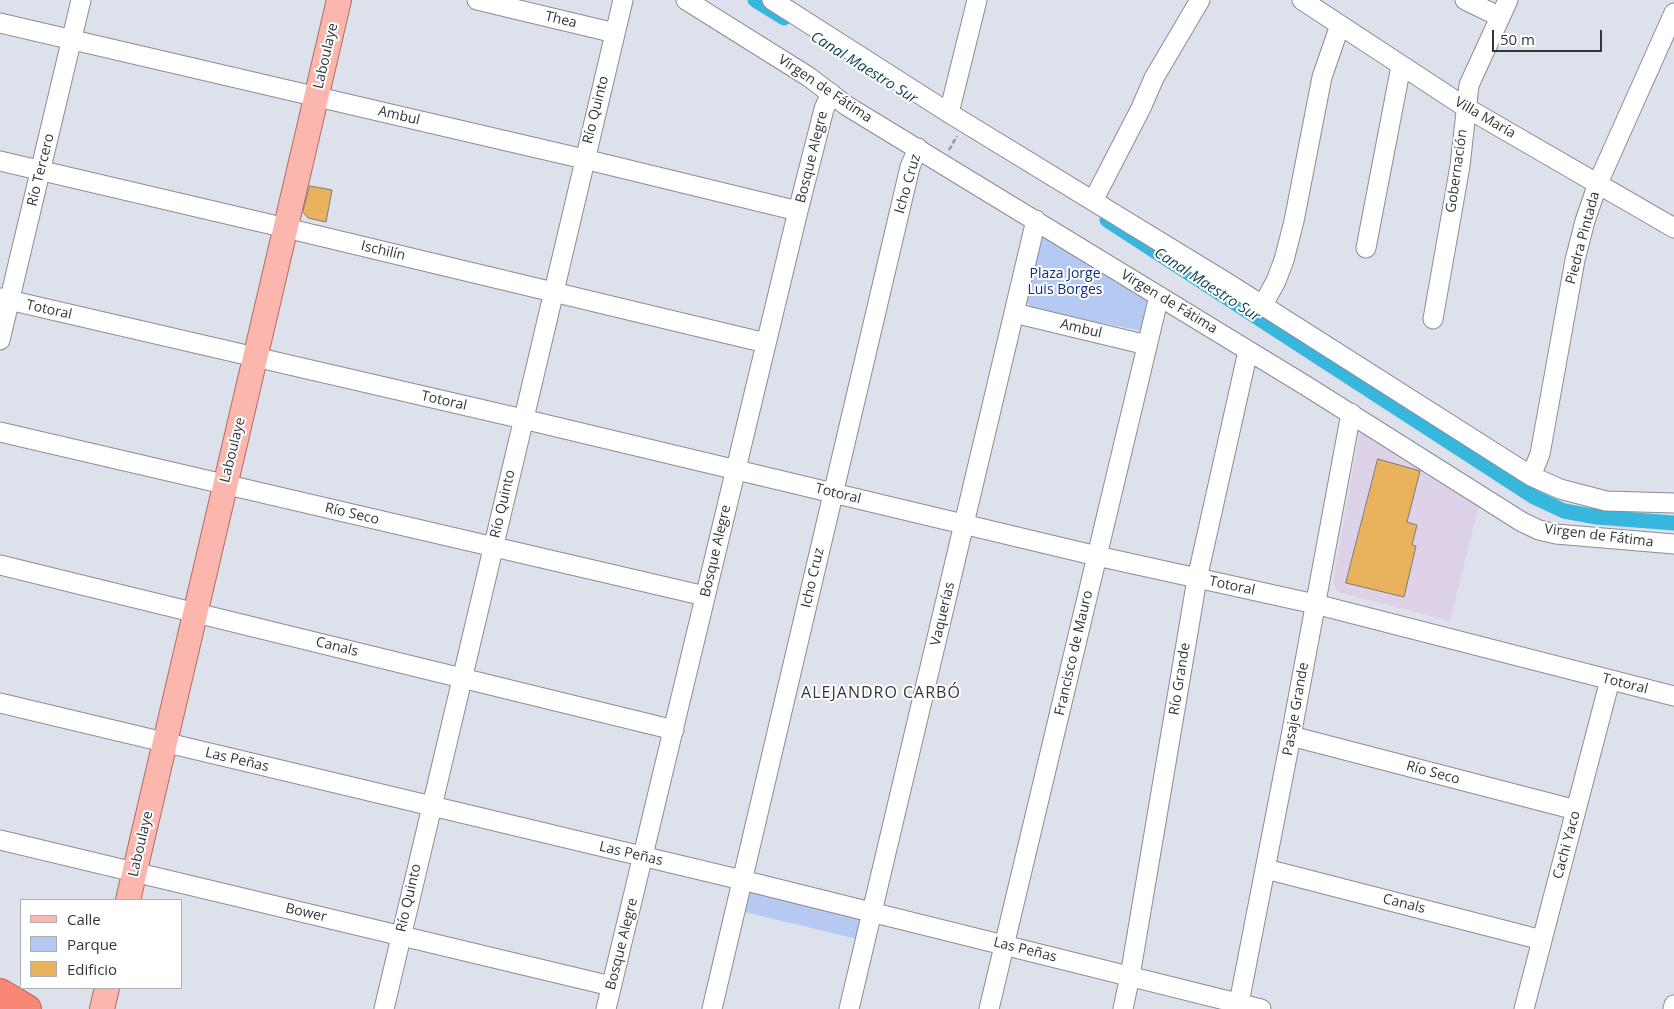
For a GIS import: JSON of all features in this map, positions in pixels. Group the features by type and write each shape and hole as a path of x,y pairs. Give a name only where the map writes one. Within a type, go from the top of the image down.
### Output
{"highway":[{"path":"0,993 27,1009"}],"main road":[{"name":"Laboulaye","path":"128,899 339,0"},
{"path":"102,1009 107,989"}],"street":[{"name":"Río Tercero","path":"0,340 5,300 40,170 81,0"},
{"name":"Thea","path":"477,0 615,33"},
{"name":"Río Quinto","path":"384,1009 623,0"},
{"name":"Virgen de Fátima","path":"686,0 810,77 847,106 942,162 1351,413 1522,522 1539,530 1574,536 1674,544"},
{"path":"772,0 792,6 957,118 1263,305 1531,476 1560,489 1606,501 1674,503"},
{"path":"957,118 977,0"},
{"path":"1093,201 1141,108 1154,78 1200,0"},
{"name":"Villa María","path":"1302,0 1465,107 1674,228"},
{"path":"1465,0 1504,8"},
{"name":"Gobernación","path":"1433,319 1460,166 1465,107 1469,85 1504,8"},
{"name":"Piedra Pintada","path":"1531,476 1540,454 1575,260 1585,221 1598,183 1674,13"},
{"name":"Ambul","path":"0,23 584,159 798,211"},
{"path":"1263,305 1276,281 1284,260 1294,222 1322,76 1340,26"},
{"path":"1366,248 1401,66"},
{"name":"Bosque Alegre","path":"606,1009 798,211 824,109 831,93"},
{"name":"Icho Cruz","path":"712,1009 910,167 918,148"},
{"name":"Ischilín","path":"0,162 286,228 766,343"},
{"name":"Vaquerías","path":"848,1009 1036,220"},
{"name":"Francisco de Mauro","path":"989,1009 1158,296"},
{"name":"Totoral","path":"5,300 523,419 1196,579 1315,604 1674,696"},
{"name":"Ambul","path":"1014,313 1147,345"},
{"name":"Río Grande","path":"1123,1009 1196,579 1248,351"},
{"name":"Pasaje Grande","path":"1240,1003 1351,413"},
{"name":"Río Seco","path":"0,432 705,596"},
{"name":"Canals","path":"0,565 674,730"},
{"name":"Cachi Yaco","path":"1524,1009 1610,680"},
{"name":"Las Peñas","path":"0,703 742,880 1261,1009"},
{"name":"Río Seco","path":"1291,736 1576,810"},
{"name":"Bower","path":"0,840 612,986"},
{"name":"Canals","path":"1266,869 1542,940"},
{"path":"1673,1009 1674,1005"}],"path":[{"path":"942,162 957,118"}],"shaded area":[{"path":"1366,431 1479,505 1450,621 1338,592 1333,583 1359,434"}],"green space":[{"name":"Plaza Jorge Luis Borges","path":"1046,233 1150,300 1142,331 1031,309 1026,299 1040,235"},
{"path":"750,892 862,920 857,939 745,912"}],"building":[{"path":"310,186 332,190 326,222 308,218 303,212"},
{"path":"1378,459 1420,471 1407,522 1417,525 1412,545 1416,546 1404,597 1346,583"}],"waterway":[{"name":"Canal Maestro Sur","path":"755,0 784,18"},
{"name":"Canal Maestro Sur","path":"1107,220 1534,497 1564,511 1597,517 1674,523"}],"district":[{"name":"ALEJANDRO CARBÓ","path":"881,693"}]}
